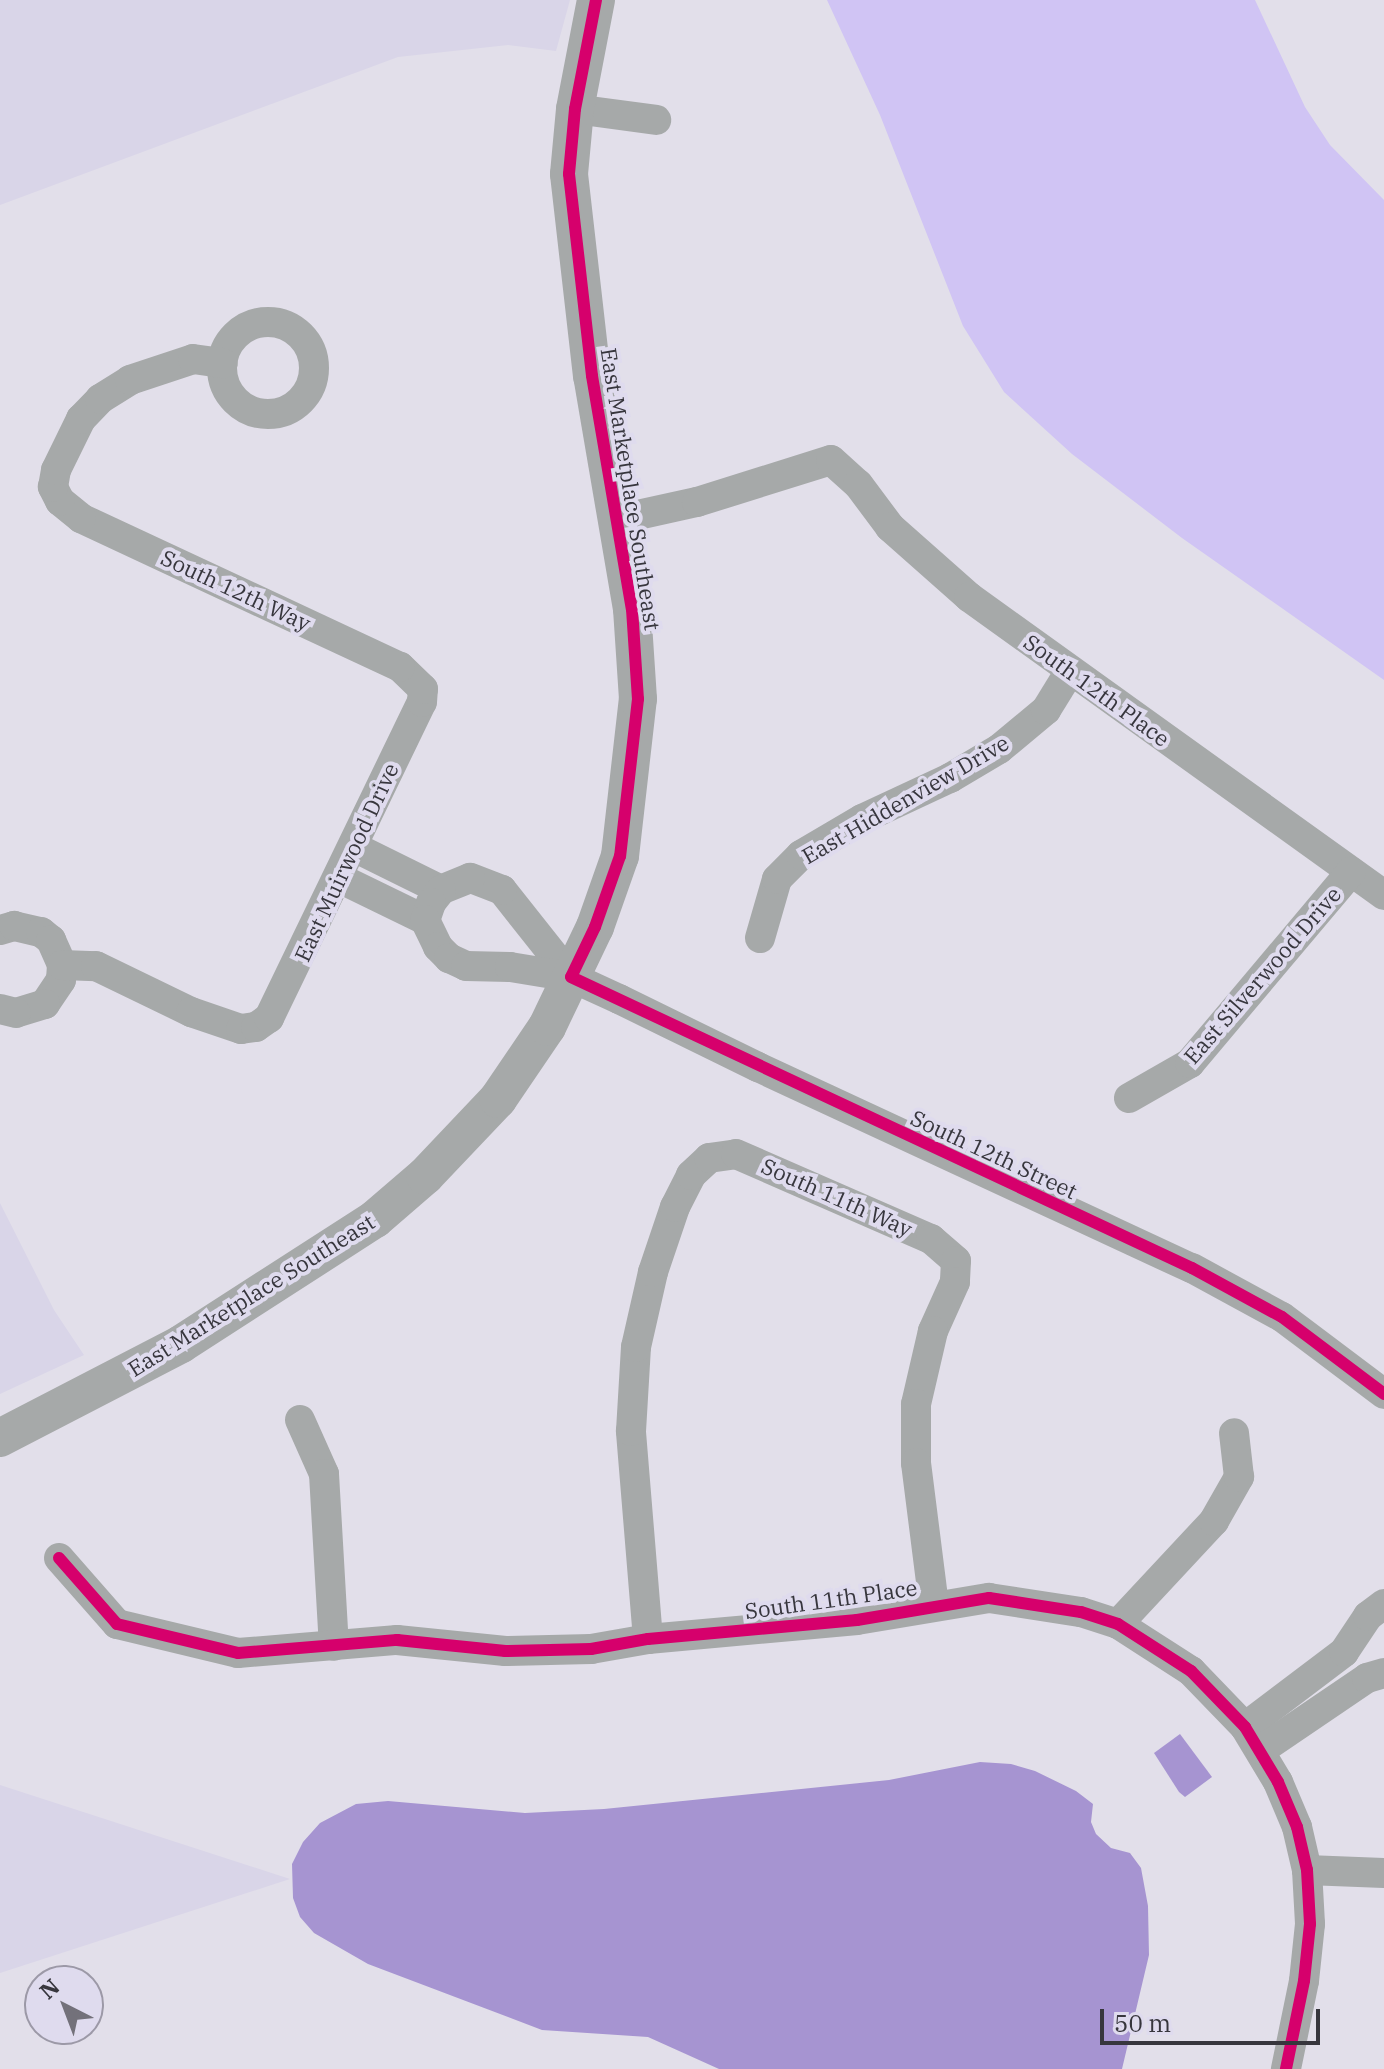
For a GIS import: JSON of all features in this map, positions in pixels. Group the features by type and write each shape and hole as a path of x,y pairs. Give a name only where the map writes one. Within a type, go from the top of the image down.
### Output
{"street":[{"name":"East Marketplace Southeast","path":"0,1438 181,1344 375,1219 425,1176 498,1099 547,1027 595,927 620,856 638,699 632,609 615,520 576,253 569,174 575,109 596,0"},
{"path":"575,109 656,120"},
{"name":"South 12th Way","path":"223,363 193,359 130,380 100,399 81,419 66,445 53,487 69,511 400,667 423,689"},
{"name":"South 12th Place","path":"615,520 697,502 831,460 858,484 890,527 969,597 1384,895"},
{"name":"East Hiddenview Drive","path":"760,938 777,879 801,855 862,819 950,778 999,749 1046,710 1070,671"},
{"name":"East Muirwood Drive","path":"62,965 96,966 221,1023 241,1029 256,1027 269,1018 280,1001 422,702 423,689"},
{"path":"339,878 425,920 441,890 354,847"},
{"name":"East Silverwood Drive","path":"1129,1098 1190,1063 1351,872"},
{"name":"South 12th Street","path":"441,890 470,878 502,890 571,977"},
{"name":"South 12th Street","path":"425,920 438,947 449,958 466,966 510,967 571,977 1192,1268 1282,1317 1380,1380"},
{"path":"0,930 14,926 41,932 51,940 62,965 61,980 45,1004 16,1013 0,1009"},
{"name":"South 11th Way","path":"648,1639 631,1431 636,1347 653,1272 675,1207 691,1175 709,1158 736,1154 931,1239 956,1261 955,1282 933,1331 916,1404 916,1463 934,1605"},
{"path":"300,1420 324,1474 334,1646"},
{"path":"1118,1624 1214,1521 1239,1477 1234,1433"},
{"name":"South 11th Place","path":"59,1558 117,1624 238,1653 397,1640 505,1651 591,1649 648,1639 857,1620 989,1598 1081,1612 1118,1624 1191,1671 1253,1739 1297,1827 1307,1870 1310,1924 1304,1981 1286,2069"},
{"path":"1253,1739 1344,1652 1368,1616 1384,1604"},
{"path":"1253,1739 1367,1678 1384,1673"},
{"path":"1307,1870 1384,1873"}],"shaded area":[{"path":"0,0 570,0 556,51 508,45 398,57 0,205"},
{"path":"827,0 1255,0 1305,107 1330,145 1384,200 1384,680 1182,538 1072,454 1004,392 963,326 880,115"},
{"path":"0,1203 54,1310 84,1355 0,1394"},
{"path":"1180,1734 1212,1777 1185,1797 1154,1753"},
{"path":"980,1762 1011,1764 1035,1771 1076,1791 1093,1804 1091,1822 1096,1834 1111,1848 1130,1853 1141,1868 1148,1906 1149,1955 1122,2069 719,2069 648,2037 542,2030 368,1964 314,1933 300,1917 293,1898 292,1864 303,1842 320,1823 356,1804 388,1801 525,1813 604,1809 889,1780"},
{"path":"0,1785 290,1879 24,1965 0,1973"}],"cycle path":[{"path":"596,0 575,109 569,174 592,376 632,609 638,699 620,856 595,927 571,977 1192,1268 1282,1317 1384,1394"},
{"path":"59,1558 117,1624 238,1653 397,1640 505,1651 591,1649 648,1639 857,1620 989,1598 1081,1612 1118,1624 1191,1671 1245,1727 1278,1782 1297,1827 1307,1870 1310,1924 1304,1981 1286,2069"}]}
